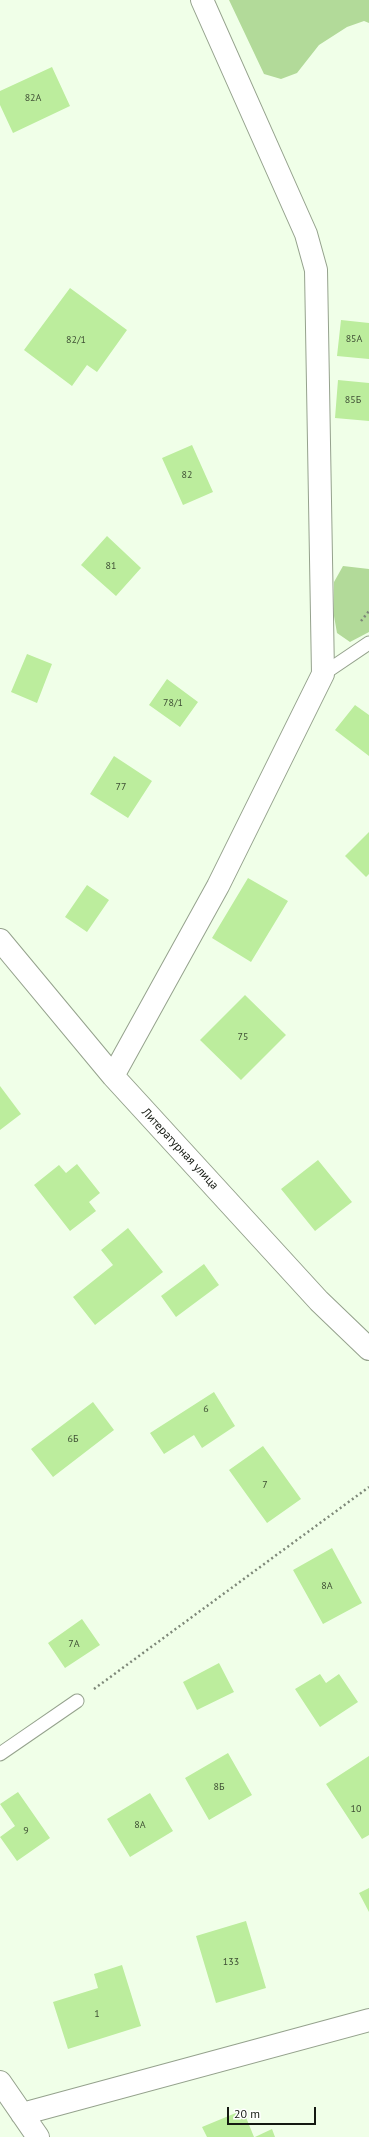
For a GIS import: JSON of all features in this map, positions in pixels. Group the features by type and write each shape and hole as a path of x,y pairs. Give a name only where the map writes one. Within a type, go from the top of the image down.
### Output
{"street":[{"path":"112,1076 218,886 323,674 316,270 306,234 202,0"},
{"name":"Литературная улица","path":"0,940 112,1076 319,1301 369,1349"},
{"path":"22,2114 369,2020"},
{"path":"1,2084 38,2137"}],"lane":[{"path":"323,674 369,643"},
{"path":"0,1754 77,1702"}],"path":[{"path":"77,1702 369,1487"}],"green space":[{"path":"229,0 369,0 369,23 364,21 347,27 319,45 297,73 281,79 264,74"},
{"path":"343,566 369,569 369,632 350,642 337,633 334,616 334,582"}],"building":[{"path":"52,67 70,106 13,133 0,105 0,91"},
{"path":"70,288 127,330 97,372 87,365 72,386 24,350"},
{"path":"341,320 369,323 369,359 337,356"},
{"path":"338,380 369,383 369,421 335,418"},
{"path":"192,445 213,492 183,505 162,458"},
{"path":"107,536 141,568 116,596 81,565"},
{"path":"27,654 52,664 37,703 11,692"},
{"path":"167,679 198,702 180,727 149,705"},
{"path":"355,705 369,715 369,756 335,730"},
{"path":"114,756 152,781 128,818 90,794"},
{"path":"369,832 369,874 366,877 345,856"},
{"path":"248,878 288,901 251,962 212,938"},
{"path":"87,885 109,900 87,932 65,917"},
{"path":"245,995 286,1035 241,1080 200,1040"},
{"path":"0,1086 21,1114 0,1130"},
{"path":"318,1160 352,1202 315,1231 281,1189"},
{"path":"77,1164 100,1193 89,1202 96,1211 70,1231 34,1185 59,1165 66,1173"},
{"path":"128,1228 163,1272 95,1325 73,1297 113,1265 101,1250"},
{"path":"204,1264 219,1285 176,1317 161,1296"},
{"path":"214,1392 235,1426 202,1448 194,1435 164,1454 150,1433"},
{"path":"93,1402 114,1430 53,1477 31,1449"},
{"path":"263,1446 301,1499 267,1523 229,1470"},
{"path":"332,1548 362,1603 323,1624 293,1570"},
{"path":"82,1619 100,1645 65,1668 48,1643"},
{"path":"219,1663 234,1692 197,1710 183,1682"},
{"path":"320,1674 326,1683 339,1674 358,1702 320,1727 295,1689"},
{"path":"228,1753 252,1795 209,1820 185,1778"},
{"path":"369,1756 369,1835 362,1839 326,1784"},
{"path":"18,1792 50,1838 17,1861 0,1837 15,1826 0,1804"},
{"path":"150,1793 173,1831 130,1857 107,1819"},
{"path":"369,1888 369,1912 359,1893"},
{"path":"246,1921 266,1988 216,2003 196,1936"},
{"path":"122,1965 141,2026 68,2049 53,2002 98,1988 94,1974"},
{"path":"243,2110 254,2137 207,2137 202,2127"},
{"path":"272,2129 275,2137 255,2137"}]}
